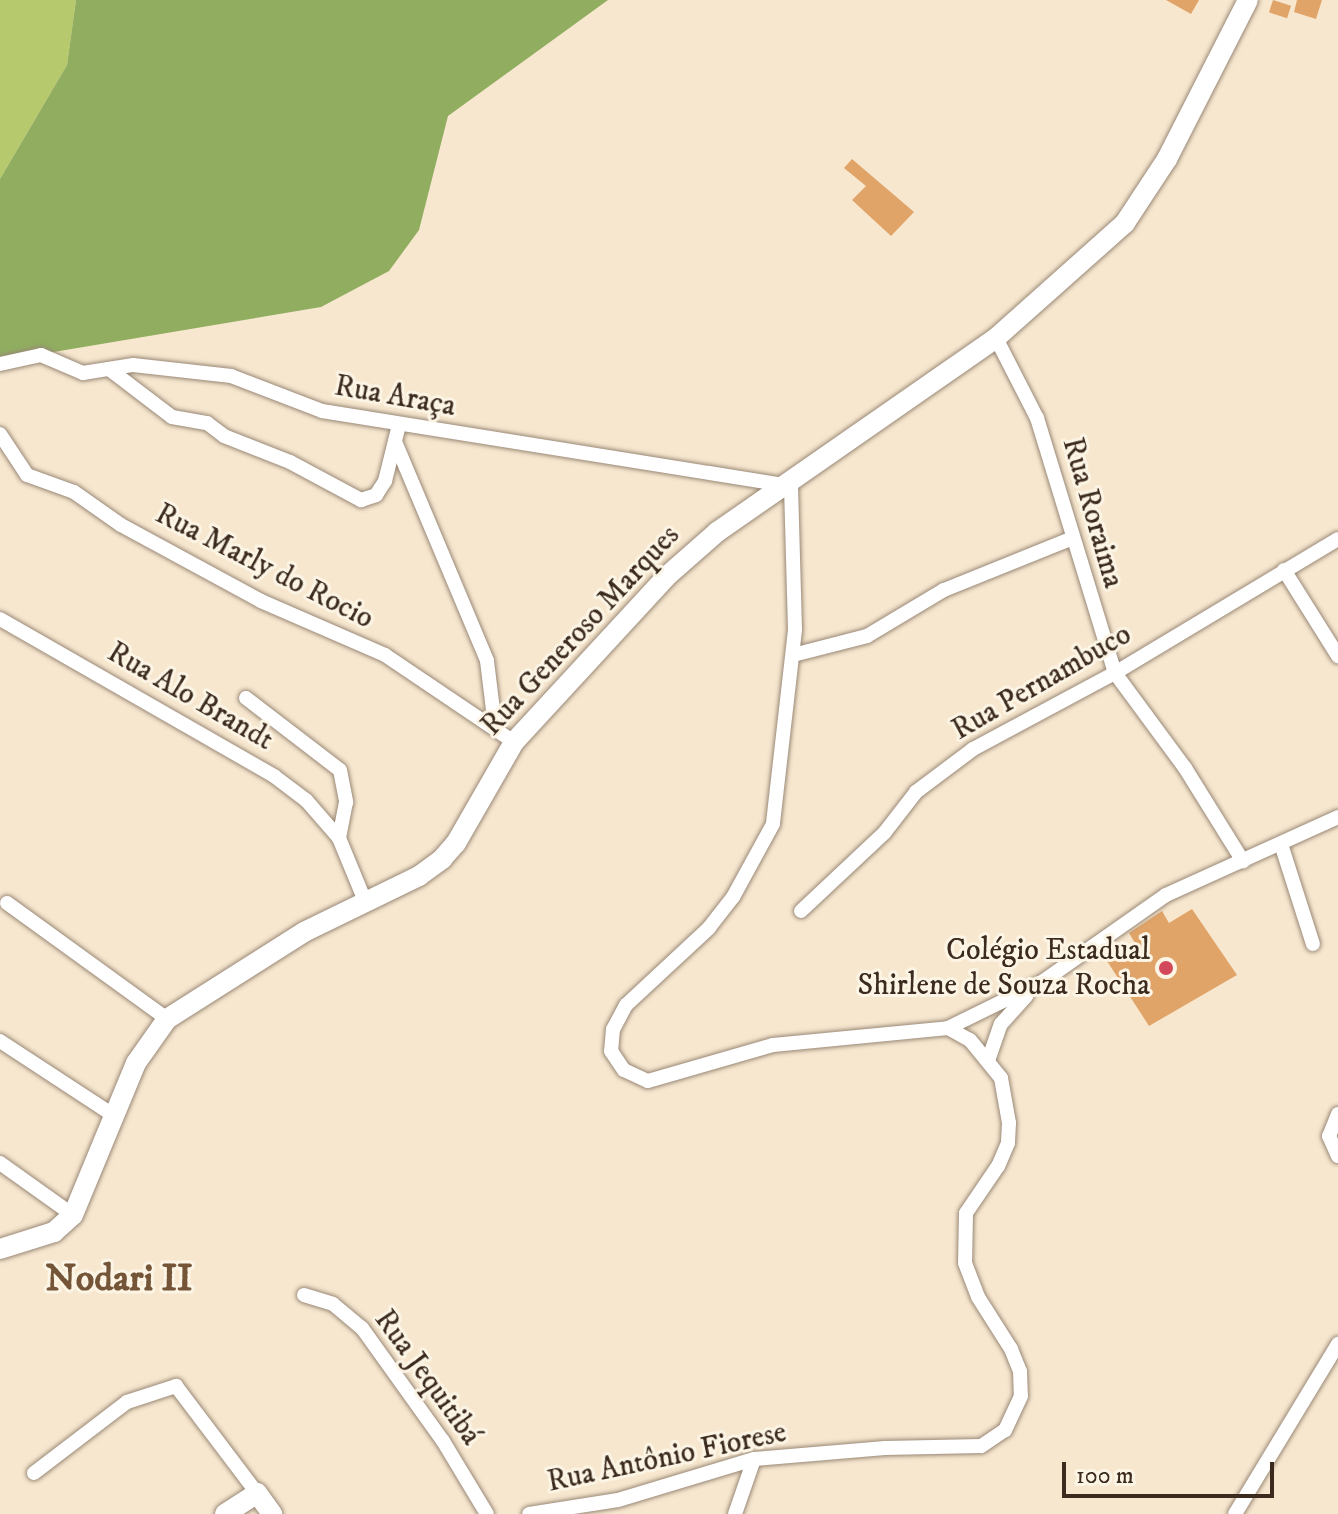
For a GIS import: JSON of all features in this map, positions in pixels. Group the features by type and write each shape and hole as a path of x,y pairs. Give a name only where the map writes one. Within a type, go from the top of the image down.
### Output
{"street":[{"name":"Rua Generoso Marques","path":"73,1215 136,1063 167,1019 304,932 419,876 449,851 514,742 666,577 717,532 791,486 996,338 1125,223 1167,159 1248,0"},
{"name":"Rua Roraima","path":"996,338 1037,418 1070,539 1115,673 1185,768 1243,861"},
{"name":"Rua Araça","path":"0,364 41,355 83,373 133,365 231,376 301,405 399,425 791,486"},
{"path":"109,369 172,417 207,423 224,436 290,462 361,500 376,495 396,444 399,425"},
{"name":"Rua Marly do Rocio","path":"0,434 27,475 74,492 121,525 261,601 385,655 455,707 495,726 514,742"},
{"path":"396,444 487,661 495,726"},
{"path":"791,486 793,655 773,824 757,858 709,928 626,1005 613,1029 611,1051 624,1070 648,1081 773,1045 948,1028 1042,982"},
{"path":"793,655 867,636 944,590 1070,539"},
{"name":"Rua Pernambuco","path":"801,911 885,832 916,792 973,749 1115,673 1338,539"},
{"path":"1284,570 1338,656"},
{"name":"Rua Alo Brandt","path":"0,619 274,776 306,800 339,838 365,901"},
{"name":"Rua Alo Brandt","path":"246,698 340,770 346,802 339,838"},
{"path":"948,1028 989,1058 1011,1009 1042,982 1166,895 1338,817"},
{"path":"1281,844 1313,944"},
{"path":"7,903 167,1019"},
{"path":"0,1041 116,1117"},
{"name":"Rua Antônio Fiorese","path":"529,1514 618,1500 754,1459 885,1448 952,1450 981,1446 1005,1430 1021,1396 1020,1371 978,1297 963,1239 966,1213 1008,1143 1001,1078 989,1058"},
{"path":"1338,1114 1329,1136 1338,1156"},
{"path":"0,1163 73,1215 54,1232 0,1249"},
{"name":"Rua Jequitibá","path":"304,1295 333,1304 362,1328 443,1441 487,1514"},
{"path":"1235,1514 1338,1344"},
{"path":"34,1473 127,1402 176,1386 272,1514"},
{"path":"735,1514 754,1459"},
{"path":"225,1514 257,1493"}],"green space":[{"path":"0,0 76,0 67,65 0,179"},
{"path":"76,0 608,0 448,116 419,230 389,271 321,307 0,361 0,179 67,65"}],"building":[{"path":"1166,0 1199,0 1191,14"},
{"path":"1273,0 1291,6 1287,18 1269,12"},
{"path":"1297,0 1322,0 1316,19 1294,12"},
{"path":"852,159 914,212 891,236 852,200 866,186 844,168"},
{"name":"Colégio Estadual Shirlene de Souza Rocha","path":"1192,909 1237,975 1149,1026 1107,961 1135,943 1129,933 1162,911 1169,923"}],"place":[{"name":"Colégio Estadual Shirlene de Souza Rocha","path":"1166,968"}],"district":[{"name":"Nodari II","path":"119,1280"}]}
